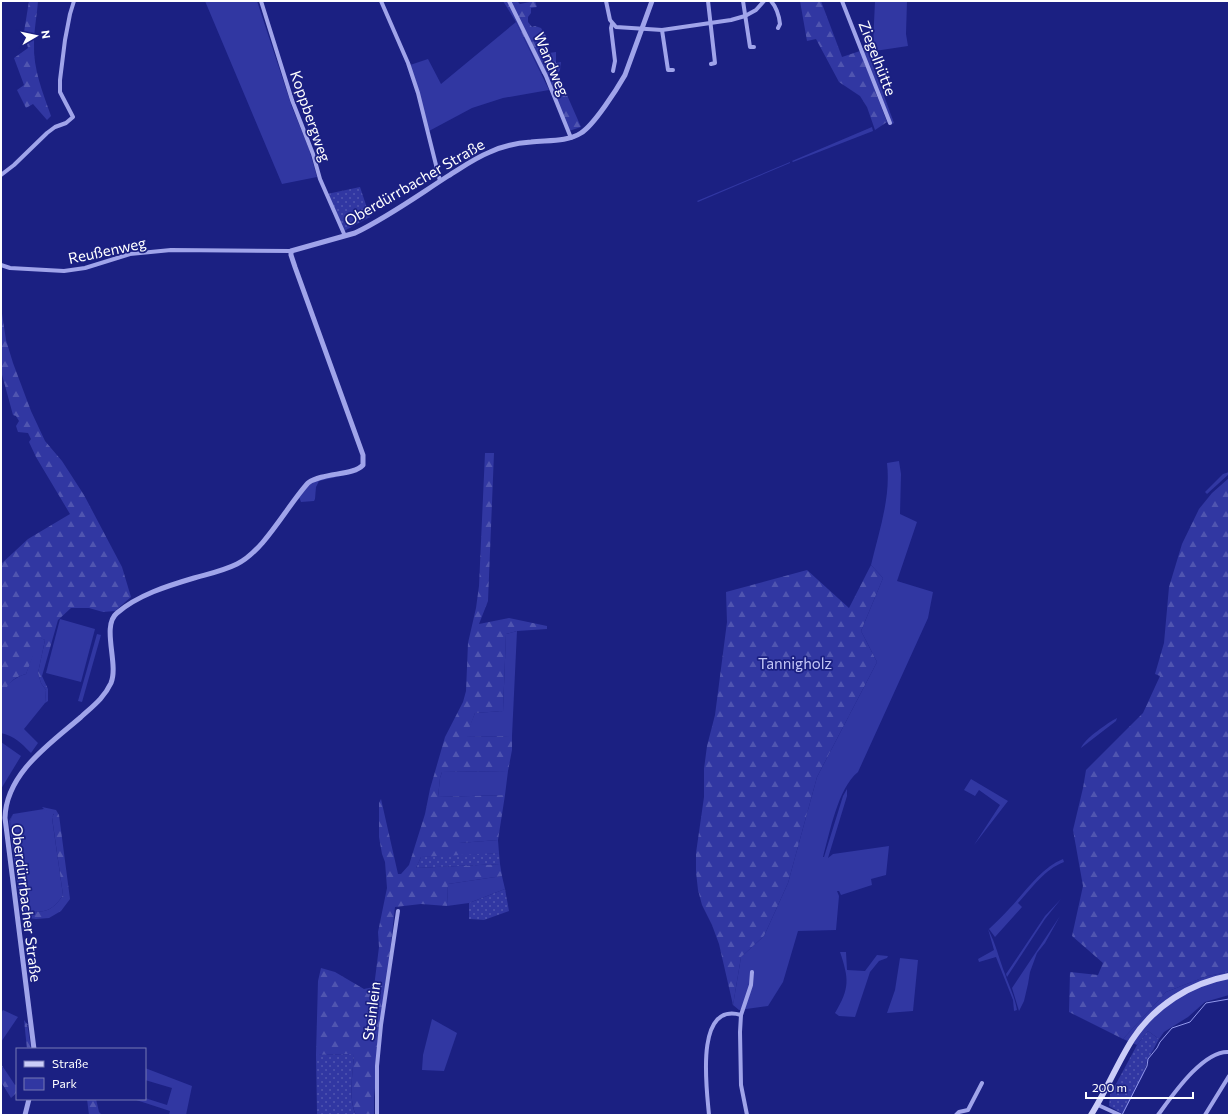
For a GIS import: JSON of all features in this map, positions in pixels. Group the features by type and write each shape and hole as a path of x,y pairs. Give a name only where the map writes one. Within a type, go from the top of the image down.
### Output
{"main road":[{"path":"1091,1115 1098,1105 1125,1053 1139,1031 1158,1011 1169,1001 1194,986 1214,979 1229,976"}],"street":[{"path":"1,175 14,165 47,133 55,127 66,123 73,117 60,92 60,80 66,34 74,1"},
{"name":"Koppbergweg","path":"261,1 292,100 313,154 320,179 345,236"},
{"path":"380,1 408,63 418,92 440,181"},
{"name":"Wandweg","path":"509,1 546,76 571,138"},
{"path":"606,1 612,24 611,28 615,60 613,71"},
{"name":"Oberdürrbacher Straße","path":"34,1048 6,831 5,809 8,799 25,768 101,698 112,680 113,666 110,624 112,617 115,614 130,603 156,591 238,564 251,555 261,544 308,483 316,478 360,468 364,461 363,454 295,267 291,255 292,251 355,233 491,151 530,142 571,138 582,132 598,115 625,75 652,1"},
{"path":"708,1 715,63 711,64"},
{"path":"743,1 750,47 754,47"},
{"path":"612,24 619,28 662,30 711,24 745,16 756,10 764,1"},
{"path":"771,1 778,11 780,18 778,28"},
{"name":"Ziegelhütte","path":"842,1 890,123"},
{"path":"662,30 668,70 673,70"},
{"name":"Reußenweg","path":"1,265 10,268 64,271 85,268 130,254 171,250 292,251"},
{"name":"Steinlein","path":"376,1115 378,1059 398,911"},
{"path":"747,1115 741,1085 741,1015 751,985 752,972"},
{"path":"709,1115 705,1066 710,1030 722,1016 736,1013 741,1015"},
{"path":"1158,1115 1183,1082 1192,1073 1214,1056 1227,1051 1229,1052"},
{"path":"1205,1115 1229,1076"},
{"path":"956,1115 959,1112 968,1110 982,1083"},
{"path":"25,1115 29,1100"},
{"path":"1098,1105 1120,1115"}],"green space":[{"path":"29,1 38,1 34,33 34,53 39,81 51,116 47,120 33,104 26,108 17,90 24,85 14,58 28,48 24,32"},
{"path":"205,1 257,1 292,107 309,149 317,177 282,184"},
{"path":"503,1 517,1 520,4 535,1 537,7 531,8 528,22 532,27 535,26 541,28 546,36 545,41 549,48 549,53 556,52 556,63 561,62 560,70 555,78 557,85 563,86 581,127 569,131 546,74 542,74 516,22"},
{"path":"800,1 821,1 842,57 860,51 887,122 875,130 867,107 860,96 839,82 816,39 807,41"},
{"path":"875,1 907,1 906,34 908,46 868,52 894,123 892,124 861,49 873,45"},
{"path":"516,22 549,90 503,98 472,108 429,131 410,65 428,59 441,84"},
{"path":"872,127 873,131 793,162 792,161"},
{"path":"790,162 698,202 697,201"},
{"path":"360,187 370,217 344,231 327,194"},
{"path":"1,307 6,340 31,411 45,441 62,461 84,495 122,567 131,597 115,611 103,612 89,608 71,608 58,620 42,676 48,689 48,701 45,703 46,690 41,683 38,673 45,640 40,638 26,674 13,680 1,697 1,564 28,539 70,514 36,457 29,442 31,439 28,433 18,432 16,426 19,421 16,416 13,415 1,371"},
{"path":"485,453 494,453 488,601 479,624 509,618 547,626 547,629 517,631 506,634 503,711 475,713 466,737 512,736 512,750 508,771 442,772 440,778 438,797 505,795 498,840 459,843 459,856 421,857 416,868 500,864 502,876 448,884 447,906 421,904 395,907 374,1097 374,1115 356,1115 352,1101 354,1054 316,1055 318,981 321,968 335,972 364,989 374,987 379,947 378,932 387,888 385,862 379,837 379,803 381,799 398,874 401,874 409,865 425,814 430,789 445,737 463,702 466,691 468,643 476,608 479,586"},
{"path":"899,461 901,474 900,514 917,522 897,581 933,592 928,618 858,772 851,779 840,799 823,857 843,796 847,789 847,796 828,858 833,854 889,846 886,875 871,879 872,885 841,895 839,891 837,891 839,896 836,930 798,931 783,982 768,1006 739,1010 733,1005 741,957 764,936 788,883 817,777 877,662 861,631 883,578 871,565 886,502 888,476 887,463"},
{"path":"359,472 319,481 316,487 314,501 301,502 299,497 313,481"},
{"path":"1229,472 1229,474 1207,494 1205,492 1223,474"},
{"path":"1229,478 1229,972 1207,976 1166,992 1123,1039 1069,1012 1070,972 1098,975 1103,963 1072,936 1083,886 1073,830 1086,770 1143,713 1160,676 1155,674 1164,643 1169,587 1182,544 1199,509 1212,493"},
{"name":"Tannigholz","path":"871,565 883,578 861,631 877,662 817,777 788,883 764,936 741,957 733,1005 719,944 702,905 698,890 696,872 696,853 704,797 704,769 707,746 715,715 727,622 726,592 807,570 849,608"},
{"path":"60,619 95,629 81,682 46,673"},
{"path":"517,631 512,736 465,737 475,713 503,711 506,634"},
{"path":"97,634 101,635 82,702 78,701"},
{"path":"39,637 45,640 38,673 41,683 46,690 45,703 24,729 38,743 31,753 18,740 1,733 1,697 7,685 14,679 26,674"},
{"path":"1117,718 1116,721 1081,748 1087,740"},
{"path":"1,742 21,756 1,789"},
{"path":"508,771 505,795 438,797 442,772"},
{"path":"971,779 1008,801 974,845 1000,805 979,790 975,796 964,790"},
{"path":"42,807 56,810 59,815 70,899 61,911 49,918 36,919 28,918 21,911 9,821 13,814 10,821 22,905 28,909 39,912 50,909 63,895 52,817 54,814"},
{"path":"44,809 54,813 52,818 63,895 50,909 39,912 28,909 22,905 10,821 13,814"},
{"path":"498,840 499,853 459,856 459,843"},
{"path":"499,853 500,864 416,868 421,857"},
{"path":"1063,859 1064,862 1057,865 1045,874 1018,903 1022,907 995,937 989,929 1007,912 1040,874"},
{"path":"502,876 505,889 469,903 447,906 448,884"},
{"path":"505,889 509,911 484,920 469,919 469,903"},
{"path":"1061,899 1045,919 1007,977 1006,974 1045,916"},
{"path":"1060,916 1045,943 1037,953 1030,972 1024,1001 1019,1011 1012,988"},
{"path":"988,929 1017,1010 1014,1011 1013,1000 996,957 979,962 978,959 994,950"},
{"path":"840,952 846,952 847,970 865,971 877,955 888,956 887,958 879,961 870,972 855,1017 839,1016 835,1013 846,990 845,969"},
{"path":"900,958 918,960 913,1011 887,1013 895,990"},
{"path":"1229,972 1229,995 1205,1002 1188,1017 1164,1032 1159,1039 1148,1031 1137,1045 1123,1039 1166,992 1207,976"},
{"path":"3,1010 18,1017 1,1042 1,1013"},
{"path":"432,1019 457,1033 444,1071 422,1070 423,1055"},
{"path":"24,1020 28,1025 31,1048 27,1048"},
{"path":"1148,1031 1159,1039 1147,1061 1143,1075 1123,1114 1109,1106 1110,1095 1137,1045"},
{"path":"354,1054 352,1101 356,1115 317,1115 316,1055"},
{"path":"1,1064 16,1084 16,1093 11,1098 1,1082"},
{"path":"146,1068 192,1086 186,1115 169,1115 170,1111 136,1100 146,1100 146,1098 167,1105 172,1088 146,1080"},
{"path":"87,1100 96,1100 99,1112 102,1115 89,1115"}],"waterway":[{"path":"1122,1115 1147,1066 1148,1059 1172,1028 1190,1022 1206,1003 1229,999"}]}
